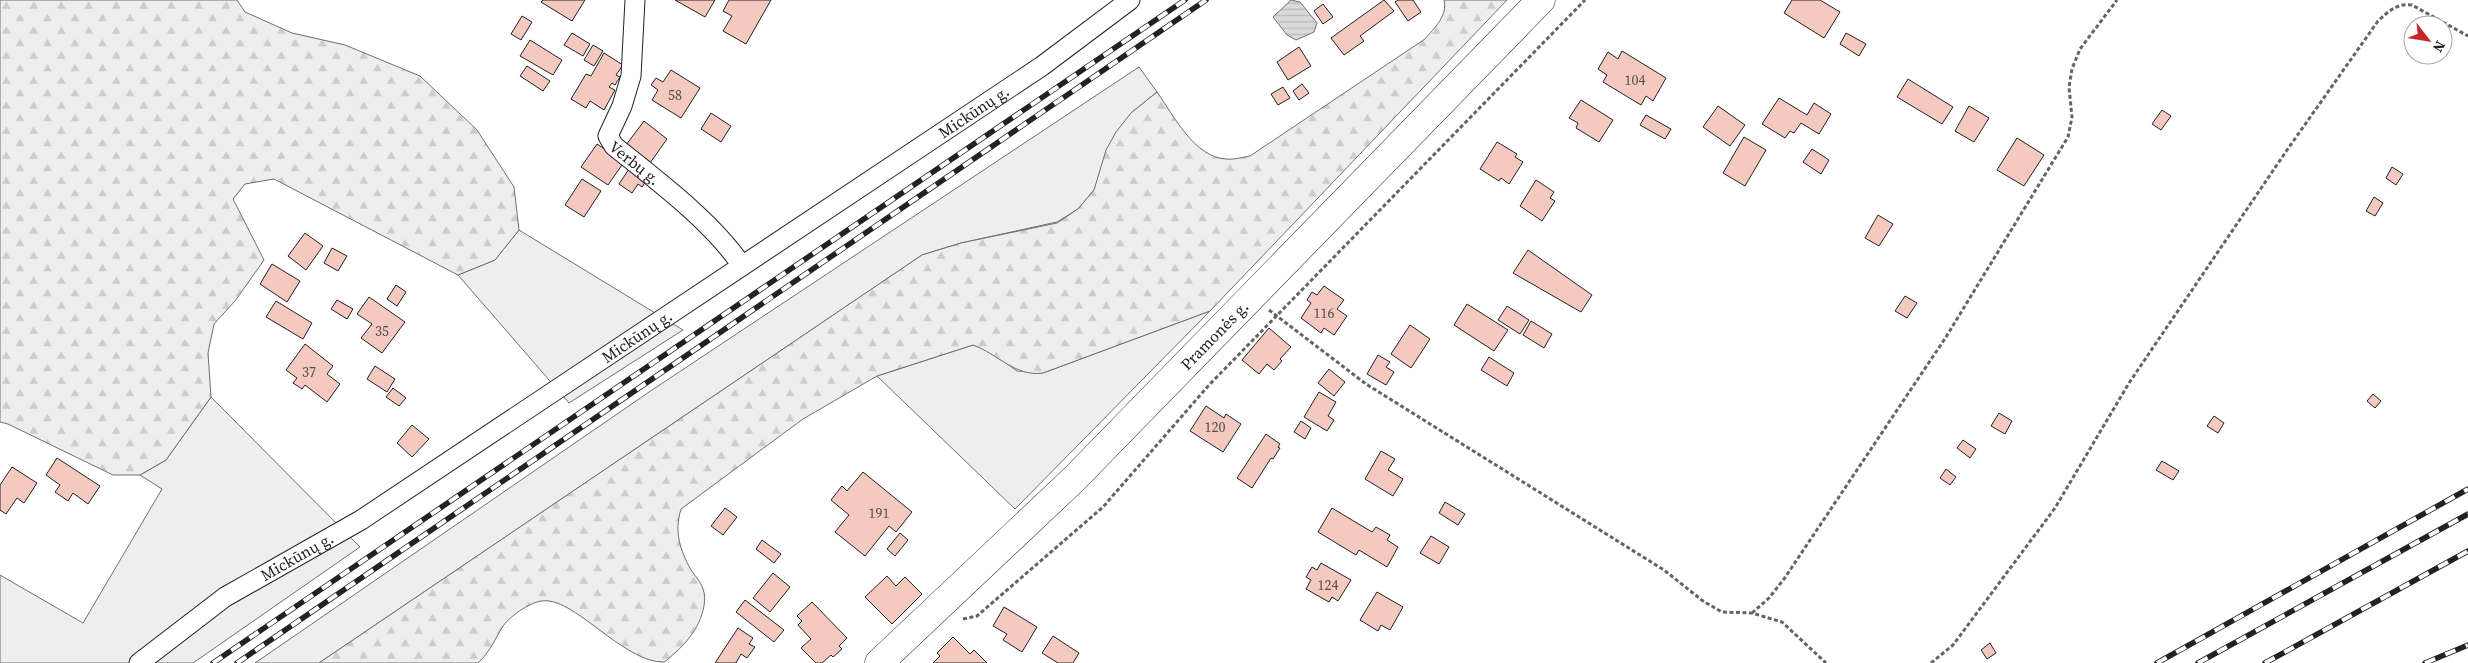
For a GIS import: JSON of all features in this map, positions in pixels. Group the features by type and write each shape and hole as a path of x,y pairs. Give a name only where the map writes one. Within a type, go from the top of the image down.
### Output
{"main road":[{"name":"Pramonės g.","path":"879,663 1074,479 1540,0"}],"street":[{"name":"Verbų g.","path":"635,0 631,76 622,106 608,136 614,146 680,200 734,255 742,266"},
{"name":"Mickūnų g.","path":"138,663 225,597 361,520 1042,66 1130,0"}],"path":[{"path":"958,624 965,617 977,616 1103,507 1209,385 1585,0"},
{"path":"1752,613 1769,598 1784,579 1946,338 2068,137 2072,117 2069,87 2072,69 2080,49 2117,0"},
{"path":"2404,0 2468,36"},
{"path":"1931,663 1953,644 2055,508 2129,383 2287,150 2378,21 2392,8 2403,4 2412,5"},
{"path":"1253,295 1276,316 1366,384 1664,570 1703,601 1722,612 1752,613 1782,622 1826,663"}],"green space":[{"path":"0,0 237,0 245,12 292,33 345,45 420,76 477,130 514,187 519,230 495,260 458,275 274,179 245,184 233,199 264,260 235,301 214,324 208,353 211,397 166,460 140,475 113,475 8,424 0,422"},
{"path":"1444,0 1507,0 1210,311 1043,373 1024,372 973,345 877,376 803,419 681,509 678,525 679,541 687,563 702,586 705,601 695,630 666,661 648,659 632,652 568,608 554,602 541,601 526,607 506,622 489,650 478,663 319,663 922,255 961,243 1057,223 1078,209 1094,190 1106,150 1116,132 1131,113 1157,92 1186,134 1204,151 1215,157 1226,159 1250,156 1425,39 1442,16 1445,6"},
{"path":"1139,67 1157,92 1131,113 1100,174 1094,190 1078,209 1057,222 961,243 922,255 319,663 255,663 652,390"},
{"path":"519,230 683,330 569,403 458,275 495,260"},
{"path":"1210,311 1015,509 877,376 973,345 988,350 1017,371 1043,373"},
{"path":"211,397 360,547 193,663 0,663 0,575 83,623 162,489 140,475 166,460"}],"shaded area":[{"path":"1291,0 1300,2 1317,23 1314,32 1296,40 1287,35 1273,17"}],"building":[{"path":"543,0 585,0 572,21 541,2"},
{"path":"675,0 715,0 705,17"},
{"path":"729,0 771,0 746,44 723,31 732,16 723,11"},
{"path":"1384,0 1394,11 1360,36 1364,41 1344,55 1331,38"},
{"path":"1398,0 1413,0 1421,12 1408,21 1395,2"},
{"path":"1792,0 1820,0 1840,12 1824,38 1784,13"},
{"path":"1323,4 1333,17 1323,24 1314,11"},
{"path":"522,16 532,22 521,40 511,34"},
{"path":"572,33 590,44 583,56 564,45"},
{"path":"1846,33 1866,44 1859,56 1840,44"},
{"path":"530,40 562,60 553,75 520,56"},
{"path":"593,45 603,51 594,66 584,60"},
{"path":"1299,47 1311,66 1288,80 1277,62"},
{"path":"1622,51 1666,78 1653,101 1646,96 1641,105 1603,82 1607,75 1598,69 1608,52 1618,59"},
{"path":"604,53 623,65 616,75 620,77 615,85 612,83 609,87 615,90 604,110 590,101 586,108 571,99 586,74 591,76"},
{"path":"527,66 550,81 543,91 520,76"},
{"path":"671,70 700,88 681,118 652,100 658,90 651,85 656,78 663,82"},
{"path":"1908,79 1953,107 1942,124 1897,97"},
{"path":"1302,84 1309,93 1299,100 1293,91"},
{"path":"1283,87 1290,98 1278,105 1271,94"},
{"path":"1779,98 1807,115 1814,103 1831,114 1819,134 1801,123 1794,133 1790,131 1785,138 1762,124"},
{"path":"1581,100 1613,120 1599,142 1576,128 1578,123 1569,118"},
{"path":"1718,106 1745,125 1730,146 1703,127"},
{"path":"1969,106 1989,118 1974,142 1955,131"},
{"path":"2162,110 2171,116 2161,130 2152,124"},
{"path":"711,113 731,126 721,142 701,129"},
{"path":"1646,115 1671,129 1665,139 1640,125"},
{"path":"644,121 667,139 650,163 626,145"},
{"path":"1744,137 1766,150 1745,186 1723,173"},
{"path":"2017,138 2044,155 2024,186 1997,170"},
{"path":"1497,142 1517,154 1515,157 1523,162 1509,184 1501,178 1499,181 1480,169"},
{"path":"597,144 624,162 608,185 581,167"},
{"path":"1812,149 1829,160 1821,174 1803,162"},
{"path":"631,166 648,178 642,187 638,184 632,193 619,184"},
{"path":"2392,167 2403,174 2396,185 2386,178"},
{"path":"582,179 601,191 584,217 565,205"},
{"path":"1536,180 1554,192 1550,198 1555,201 1542,221 1520,206"},
{"path":"2374,197 2383,203 2375,216 2366,211"},
{"path":"1878,215 1893,224 1879,246 1865,238"},
{"path":"305,233 323,246 306,270 288,256"},
{"path":"332,248 347,256 338,271 324,263"},
{"path":"1528,250 1592,295 1581,312 1513,273"},
{"path":"272,264 300,281 287,302 260,284"},
{"path":"396,285 406,292 397,306 387,299"},
{"path":"1324,286 1344,300 1337,309 1347,316 1334,335 1324,328 1321,333 1301,318 1311,303 1307,300 1312,292 1317,295"},
{"path":"1905,296 1917,303 1907,318 1895,311"},
{"path":"369,297 405,322 382,353 361,338 372,324 357,314"},
{"path":"337,300 353,309 347,319 331,309"},
{"path":"276,301 312,323 303,339 266,317"},
{"path":"1467,304 1508,330 1494,351 1454,325"},
{"path":"1507,306 1529,320 1520,334 1498,320"},
{"path":"1531,321 1552,334 1544,348 1523,335"},
{"path":"1410,325 1430,339 1411,368 1391,354"},
{"path":"1269,328 1291,347 1280,359 1282,361 1274,370 1267,364 1259,374 1242,360"},
{"path":"305,344 333,366 327,374 340,384 327,402 305,385 302,389 293,383 297,378 286,370"},
{"path":"1378,355 1390,362 1386,367 1394,372 1386,385 1367,374"},
{"path":"1489,357 1514,373 1507,386 1481,370"},
{"path":"375,366 395,379 387,392 367,379"},
{"path":"1329,369 1345,382 1334,396 1318,383"},
{"path":"393,388 406,398 399,406 386,397"},
{"path":"1319,392 1336,402 1328,416 1334,420 1327,431 1304,417"},
{"path":"2373,394 2381,401 2375,408 2367,401"},
{"path":"1206,406 1224,418 1226,414 1241,424 1223,452 1190,431"},
{"path":"1999,413 2012,421 2005,434 1991,426"},
{"path":"2214,416 2224,423 2218,433 2207,426"},
{"path":"1301,421 1311,428 1305,439 1294,432"},
{"path":"412,425 429,439 412,457 397,443"},
{"path":"1266,434 1280,444 1278,447 1280,448 1273,459 1271,458 1252,488 1237,478"},
{"path":"1963,440 1976,449 1970,458 1957,448"},
{"path":"1381,451 1395,459 1388,470 1403,479 1393,496 1365,479"},
{"path":"57,458 100,486 88,504 73,493 68,501 55,492 60,485 46,475"},
{"path":"2162,461 2179,471 2173,480 2156,470"},
{"path":"12,467 37,483 24,503 17,498 6,514 0,510 0,485"},
{"path":"1946,469 1956,477 1950,485 1940,478"},
{"path":"863,472 912,512 896,532 889,526 865,556 835,532 849,515 831,500 842,486 847,491"},
{"path":"1445,502 1465,514 1458,525 1439,513"},
{"path":"725,508 737,517 723,535 711,526"},
{"path":"1332,508 1372,532 1376,527 1390,535 1387,540 1398,547 1387,567 1359,550 1356,555 1318,532"},
{"path":"900,533 908,540 895,556 887,549"},
{"path":"1431,536 1449,547 1439,564 1420,553"},
{"path":"762,540 781,554 774,563 756,549"},
{"path":"1321,563 1351,580 1338,601 1332,597 1329,602 1306,589 1311,580 1306,577 1312,567 1317,570"},
{"path":"773,573 790,587 770,612 753,598"},
{"path":"887,576 896,586 905,577 922,594 892,624 865,597"},
{"path":"1377,592 1403,607 1390,630 1381,625 1378,631 1360,620"},
{"path":"745,600 784,630 774,642 736,612"},
{"path":"812,602 847,638 839,646 842,649 822,663 816,663 801,648 811,639 798,625 802,621 797,616"},
{"path":"1004,607 1037,627 1022,652 1003,640 1007,634 993,626"},
{"path":"738,628 753,638 749,644 755,647 747,658 741,654 736,663 715,663"},
{"path":"1053,636 1079,653 1073,663 1058,663 1042,653"},
{"path":"953,637 970,654 974,650 987,663 933,663 940,656 937,653"},
{"path":"1990,643 1996,653 1987,659 1981,650"}],"railway":[{"path":"213,663 1185,0"},
{"path":"237,663 1206,0"},
{"path":"2157,663 2468,489"},
{"path":"2198,663 2468,514"},
{"path":"2265,663 2468,551"},
{"path":"2425,663 2468,645"}]}
